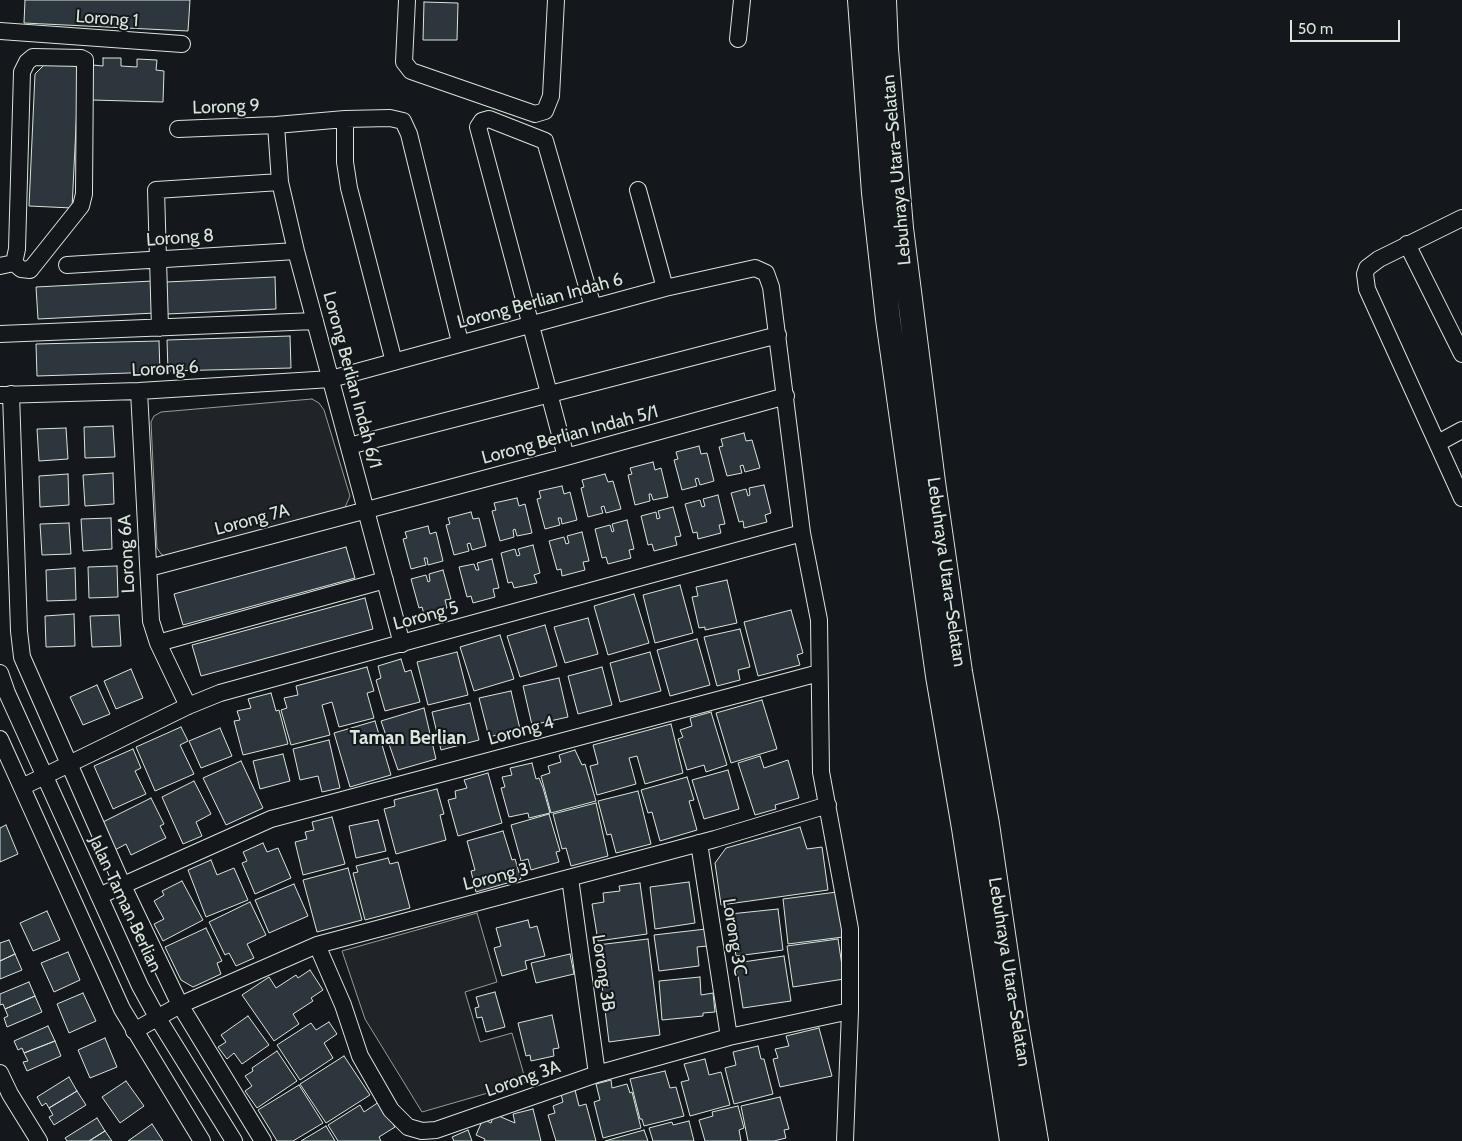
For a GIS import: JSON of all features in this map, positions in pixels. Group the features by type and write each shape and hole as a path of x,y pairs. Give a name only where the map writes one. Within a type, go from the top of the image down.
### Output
{"highway":[{"name":"Lebuhraya Utara–Selatan","path":"860,0 874,193 888,319 938,676 964,828 1012,1141"},
{"name":"Lebuhraya Utara–Selatan","path":"884,0 901,228 933,482 960,672 987,824 1016,1022 1036,1141"}],"street":[{"path":"407,0 404,62 411,71 540,114 549,106 556,0"},
{"path":"738,39 742,0"},
{"name":"Lorong 1","path":"0,31 182,44"},
{"path":"33,57 34,34"},
{"path":"33,57 85,60 84,194 75,215 30,270 7,264 17,249 22,78 27,62 33,57"},
{"name":"Lorong 9","path":"178,129 276,125 345,119 398,118 406,126 460,342"},
{"path":"345,119 345,162 349,188 394,362"},
{"path":"566,457 478,127 482,121 489,119 545,141 593,307"},
{"name":"Lorong Berlian Indah 6/1","path":"276,125 280,182 296,250 402,644"},
{"path":"160,328 156,190 280,182"},
{"path":"638,190 665,288"},
{"path":"1462,219 1407,244 1372,263 1365,274 1365,280 1462,498"},
{"path":"1407,244 1462,354"},
{"name":"Lorong 8","path":"67,265 296,250"},
{"name":"Lorong Berlian Indah 6","path":"331,379 460,342 532,325 665,288 755,268 761,270 770,280 778,334"},
{"path":"0,334 314,321"},
{"path":"349,446 778,334 802,533 818,620 820,761 850,929 850,1011 845,1141"},
{"name":"Lorong 6","path":"6,395 139,391 331,379"},
{"name":"Lorong 6A","path":"139,391 151,621 158,643 188,706"},
{"path":"6,395 22,657 122,884 180,1005 263,1141"},
{"name":"Lorong Berlian Indah 5/1","path":"365,510 786,396"},
{"path":"1438,443 1462,430"},
{"name":"Lorong 7A","path":"149,568 365,510"},
{"name":"Lorong 5","path":"22,787 188,706 220,694 802,533"},
{"path":"158,643 386,580"},
{"name":"Jalan Taman Berlian","path":"0,673 7,694 44,776 157,1017 234,1141"},
{"name":"Lorong 4","path":"99,896 122,884 279,816 818,673"},
{"path":"0,739 122,1009 202,1141"},
{"name":"Lorong 3","path":"134,1031 180,1005 317,945 699,843 828,805"},
{"name":"Lorong 3C","path":"699,843 729,1037"},
{"name":"Lorong 3B","path":"570,878 597,1074"},
{"name":"Lorong 3A","path":"317,945 343,1005 360,1056 391,1110 408,1127 422,1131 436,1130 597,1074 729,1037 850,1011"},
{"path":"0,1072 5,1096 39,1141"}],"shaded area":[{"path":"312,399 319,403 324,410 350,496 342,514 170,559 161,554 157,548 151,422 154,416 161,412"},
{"path":"477,913 497,982 465,992 480,1042 512,1033 526,1082 422,1112 365,1019 342,951"}],"building":[{"path":"25,0 190,0 188,31 24,23"},
{"path":"424,2 458,3 457,40 423,40"},
{"path":"103,58 121,58 121,66 137,67 137,59 157,60 156,70 164,71 163,102 92,100 93,65 103,66"},
{"path":"45,64 79,66 72,208 29,206 35,74"},
{"path":"275,277 276,309 167,314 166,282"},
{"path":"153,281 155,313 38,319 36,287"},
{"path":"290,336 291,368 168,371 167,340"},
{"path":"159,341 160,372 37,376 36,344"},
{"path":"113,426 115,457 85,458 84,427"},
{"path":"66,428 68,459 39,461 37,429"},
{"path":"744,433 746,441 752,440 760,468 745,472 743,465 740,466 742,473 727,476 719,447 723,446 721,439"},
{"path":"699,446 701,454 707,453 714,481 700,485 698,478 695,479 697,486 682,490 674,460 678,459 676,452"},
{"path":"653,462 655,470 661,468 668,497 653,500 651,494 649,494 650,501 635,505 628,475 632,474 630,468"},
{"path":"113,473 114,504 85,506 83,475"},
{"path":"68,474 69,505 40,507 39,476"},
{"path":"605,474 608,482 613,481 621,509 606,513 604,506 601,507 603,513 588,517 581,488 584,487 582,480"},
{"path":"764,485 771,513 765,515 767,522 744,528 743,521 739,522 731,493 746,489 748,496 750,495 749,488"},
{"path":"562,486 564,494 570,492 577,520 562,524 561,518 558,518 560,525 545,529 537,499 541,498 539,491"},
{"path":"718,495 725,524 719,525 721,533 698,539 697,532 693,533 685,504 700,500 702,507 705,506 703,499"},
{"path":"517,498 519,506 525,504 532,533 517,536 515,529 513,530 514,537 500,541 492,511 496,510 494,503"},
{"path":"673,507 681,536 675,537 677,545 654,551 652,544 648,545 641,516 656,512 657,519 660,518 658,511"},
{"path":"471,512 473,519 479,518 486,546 472,550 470,543 467,544 469,551 454,555 446,525 450,524 448,518"},
{"path":"111,518 112,549 83,551 81,519"},
{"path":"627,520 634,549 629,550 631,558 608,564 606,557 602,558 595,529 610,525 612,532 614,531 612,524"},
{"path":"69,523 71,554 42,555 40,524"},
{"path":"428,526 430,534 436,532 443,561 428,565 427,558 424,558 426,565 411,569 403,539 407,538 405,532"},
{"path":"582,532 589,561 583,562 585,570 562,576 561,569 557,570 549,541 564,537 566,544 569,543 567,536"},
{"path":"533,545 540,573 534,575 537,583 514,588 512,582 508,583 501,553 515,549 517,556 520,555 518,549"},
{"path":"346,547 355,578 183,625 174,594"},
{"path":"492,559 499,588 493,589 495,597 473,603 471,596 467,597 459,567 474,564 476,570 479,570 477,563"},
{"path":"117,566 118,597 89,598 88,567"},
{"path":"75,568 76,600 47,601 46,570"},
{"path":"443,570 451,599 445,600 447,608 424,614 422,607 419,608 411,579 426,575 428,582 430,581 429,574"},
{"path":"727,580 737,623 705,630 705,627 699,628 692,597 698,596 696,587"},
{"path":"680,585 693,633 655,643 643,595"},
{"path":"634,594 649,643 608,655 594,606"},
{"path":"365,598 373,629 201,676 192,645"},
{"path":"791,610 803,653 797,655 800,665 758,676 744,622"},
{"path":"74,614 75,646 46,647 45,616"},
{"path":"119,615 121,646 92,647 90,616"},
{"path":"588,618 598,654 565,663 554,627"},
{"path":"545,625 557,666 520,677 507,636"},
{"path":"740,629 750,667 738,670 740,680 717,686 704,637"},
{"path":"500,635 514,679 474,691 460,647"},
{"path":"697,639 710,685 670,696 657,650"},
{"path":"457,652 468,695 428,705 417,662"},
{"path":"650,652 661,691 620,702 610,663"},
{"path":"401,659 405,672 411,670 420,702 385,711 376,680 381,678 378,666"},
{"path":"367,667 374,691 367,693 374,718 339,727 332,702 322,705 330,735 291,745 281,710 287,708 284,698 298,695 296,686"},
{"path":"602,667 612,705 578,714 568,676"},
{"path":"131,669 143,698 116,709 104,681"},
{"path":"559,678 568,717 532,725 523,686"},
{"path":"97,685 110,714 83,725 70,697"},
{"path":"511,691 520,729 489,737 479,698"},
{"path":"271,693 276,711 279,710 288,744 243,755 234,721 240,720 237,711 251,708 248,699"},
{"path":"762,700 777,749 731,763 716,713"},
{"path":"470,703 479,740 441,750 432,712"},
{"path":"424,708 436,759 398,770 381,721"},
{"path":"711,712 727,765 706,772 704,765 687,770 678,739 683,737 680,730 692,726 690,718"},
{"path":"375,721 391,775 350,787 334,733"},
{"path":"671,724 683,773 645,784 637,756 629,758 636,784 597,795 590,766 598,764 593,745"},
{"path":"181,727 188,741 180,745 194,774 155,791 136,747"},
{"path":"220,728 232,756 201,768 189,741"},
{"path":"329,740 340,788 322,792 318,776 300,780 293,749"},
{"path":"133,749 141,768 135,771 146,794 113,809 94,766"},
{"path":"575,750 582,765 585,764 596,801 551,813 541,776 550,773 548,766 561,762 559,755"},
{"path":"283,754 290,781 260,789 253,761"},
{"path":"760,756 764,768 788,760 799,798 775,805 776,809 755,815 738,763"},
{"path":"241,761 263,808 226,825 203,778"},
{"path":"532,763 536,779 539,778 543,788 550,813 529,818 528,813 509,817 501,788 505,787 502,777 512,775 510,768"},
{"path":"728,770 739,809 704,819 692,780"},
{"path":"488,773 502,823 458,836 448,800 456,798 455,791 467,788 464,780"},
{"path":"687,777 694,800 689,801 697,830 660,841 652,812 648,813 641,790"},
{"path":"194,781 211,814 196,822 202,836 183,844 162,797"},
{"path":"437,789 444,814 440,815 446,840 396,854 384,809 395,806 394,800"},
{"path":"638,791 651,844 616,853 611,834 607,835 598,801"},
{"path":"151,798 164,824 160,826 166,838 131,855 126,844 115,850 101,823"},
{"path":"596,803 608,856 571,866 566,848 562,849 553,814"},
{"path":"549,814 560,851 556,852 559,862 531,870 528,859 521,861 511,825"},
{"path":"332,817 345,864 303,875 295,842 307,839 305,832 314,830 312,822"},
{"path":"378,820 386,851 356,858 349,826"},
{"path":"6,825 18,854 0,862 0,828"},
{"path":"800,827 807,849 822,847 828,890 721,905 715,863 726,848"},
{"path":"503,831 512,860 515,859 521,879 476,892 471,871 475,870 467,841"},
{"path":"263,843 267,852 278,848 291,878 255,894 242,863 247,861 243,852"},
{"path":"388,858 390,864 398,862 410,908 365,920 353,873 358,872 356,866"},
{"path":"211,860 217,875 234,868 248,900 206,917 188,870"},
{"path":"348,868 362,920 317,932 303,880"},
{"path":"182,881 203,920 163,941 154,924 164,919 154,901 164,895 162,891"},
{"path":"689,882 695,923 655,929 650,887"},
{"path":"640,883 647,934 598,941 592,904 604,902 603,893 620,891 619,886"},
{"path":"294,884 308,916 269,933 255,900"},
{"path":"837,892 843,937 788,944 783,899"},
{"path":"250,902 266,935 247,944 254,958 236,966 229,953 225,955 209,922"},
{"path":"778,909 783,950 736,956 730,914"},
{"path":"47,911 60,940 33,951 20,923"},
{"path":"528,920 530,928 537,926 545,956 525,961 527,969 502,976 494,948 501,946 496,928"},
{"path":"206,928 222,961 217,963 221,974 193,987 181,980 165,947"},
{"path":"706,929 708,946 697,947 699,966 659,971 654,935"},
{"path":"648,939 660,1035 609,1042 597,945"},
{"path":"838,939 844,979 793,987 787,946"},
{"path":"9,940 15,954 0,961 0,943"},
{"path":"68,952 80,980 54,992 41,963"},
{"path":"15,954 22,970 0,979 0,961"},
{"path":"570,954 574,974 536,983 531,963"},
{"path":"784,956 791,1001 743,1008 736,963"},
{"path":"310,970 323,990 311,998 313,1001 293,1014 299,1024 274,1041 242,995 269,977 276,988 296,975 298,978"},
{"path":"700,977 701,995 713,993 715,1012 703,1013 703,1016 662,1020 659,981"},
{"path":"29,982 35,996 5,1009 3,1004 0,1005 0,994"},
{"path":"495,992 505,1027 486,1032 482,1017 477,1018 475,1008 479,1007 476,997"},
{"path":"83,993 96,1021 69,1033 57,1004"},
{"path":"35,996 42,1012 7,1027 4,1018 8,1016 5,1009"},
{"path":"552,1015 559,1048 553,1049 554,1056 531,1061 530,1055 526,1056 518,1023"},
{"path":"248,1016 269,1045 242,1064 234,1053 227,1059 218,1047 226,1042 221,1035"},
{"path":"329,1022 337,1034 324,1043 333,1058 300,1080 277,1045 311,1023 316,1030"},
{"path":"48,1026 55,1041 24,1053 22,1048 18,1050 14,1041"},
{"path":"819,1028 832,1076 780,1087 773,1059 778,1058 775,1049 789,1046 786,1036"},
{"path":"105,1038 117,1067 90,1078 78,1050"},
{"path":"55,1041 61,1056 27,1071 23,1062 28,1061 24,1053"},
{"path":"758,1046 761,1059 764,1059 773,1094 734,1104 725,1068 736,1065 733,1052"},
{"path":"277,1051 297,1081 257,1108 245,1091 252,1086 245,1076 253,1071 252,1068"},
{"path":"344,1056 370,1095 326,1123 300,1084"},
{"path":"705,1059 709,1075 721,1072 730,1105 690,1116 681,1082 689,1080 684,1064"},
{"path":"665,1071 670,1088 676,1087 684,1116 644,1126 642,1119 640,1119 630,1079"},
{"path":"69,1077 77,1091 49,1108 46,1103 42,1106 37,1097"},
{"path":"611,1080 612,1088 627,1084 630,1093 632,1092 641,1128 603,1138 594,1102 600,1100 596,1084"},
{"path":"126,1081 144,1106 120,1123 102,1097"},
{"path":"299,1085 323,1123 293,1141 277,1141 258,1110"},
{"path":"575,1090 579,1106 586,1104 596,1141 556,1141 548,1115 555,1113 553,1106 563,1102 561,1094"},
{"path":"77,1091 86,1105 54,1125 49,1117 53,1115 49,1108"},
{"path":"780,1097 789,1129 784,1130 786,1138 774,1141 748,1141 741,1106"},
{"path":"379,1102 395,1127 379,1137 381,1141 338,1141 328,1125 360,1105 364,1112"},
{"path":"738,1106 744,1128 739,1130 741,1141 705,1141 699,1120 713,1116 712,1112"},
{"path":"533,1109 541,1141 484,1141 485,1139 476,1135 483,1119 491,1123 494,1114 515,1123 513,1114"},
{"path":"97,1118 105,1131 89,1141 67,1141 65,1138"},
{"path":"689,1121 694,1141 653,1141 649,1128 672,1122 673,1125"},
{"path":"152,1124 163,1141 128,1141"},
{"path":"326,1126 335,1141 301,1141"},
{"path":"468,1130 472,1141 454,1141 452,1137"},
{"path":"644,1130 648,1141 605,1141"},
{"path":"105,1131 112,1141 89,1141"}],"district":[{"name":"Taman Berlian","path":"408,738"}]}
